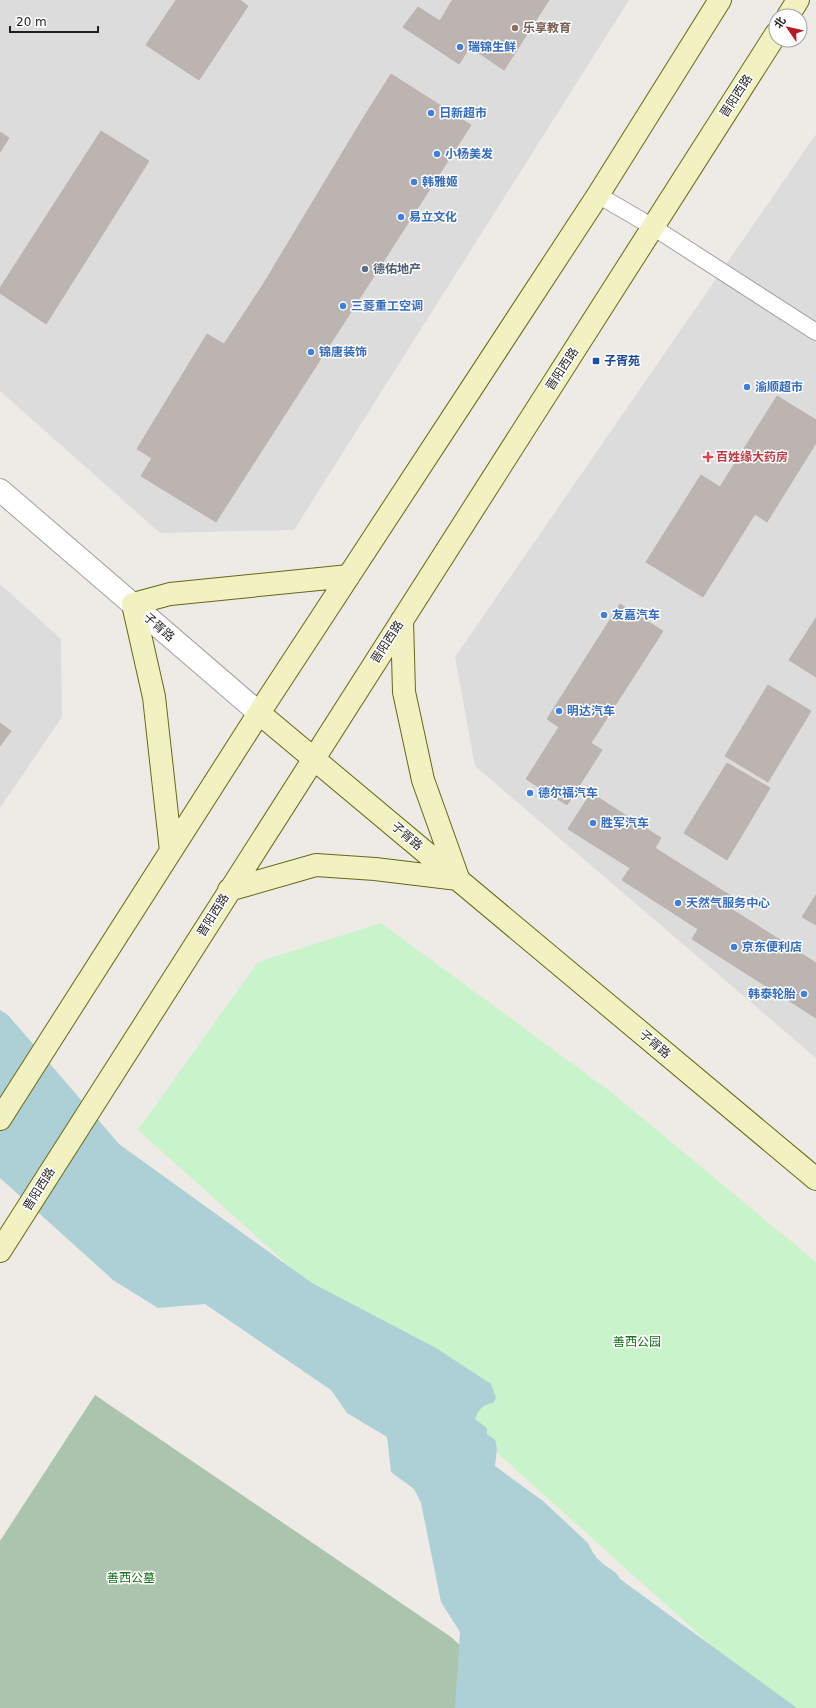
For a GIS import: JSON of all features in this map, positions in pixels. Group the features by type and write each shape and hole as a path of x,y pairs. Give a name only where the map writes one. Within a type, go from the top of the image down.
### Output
{"main road":[{"path":"0,1119 259,713 598,195 720,0"},
{"name":"晋阳西路","path":"4,1245 313,758 768,47"},
{"path":"171,851 154,697 133,604 170,594 349,576"},
{"path":"229,890 316,864 375,869 458,879 423,780 404,692 402,620"},
{"name":"子胥路","path":"259,713 816,1179"}],"street":[{"name":"子胥路","path":"0,490 259,713"}],"lane":[{"path":"598,195 653,227 816,332"}],"shaded area":[{"path":"0,0 629,0 294,530 160,533 0,391"},
{"name":"子胥苑","path":"816,134 816,1058 475,766 455,657"},
{"path":"0,584 61,639 62,717 0,808"}],"green space":[{"name":"善西公园","path":"381,923 611,1092 816,1262 816,1708 781,1708 138,1130 258,962"},
{"name":"善西公墓","path":"95,1395 451,1637 528,1708 0,1708 0,1541"}],"water":[{"path":"0,1010 8,1015 119,1144 312,1283 436,1348 491,1384 496,1398 493,1403 482,1408 478,1412 475,1419 487,1428 487,1434 495,1440 497,1448 495,1466 543,1501 588,1543 597,1558 620,1579 797,1708 455,1708 460,1632 441,1602 421,1503 414,1489 391,1472 387,1437 347,1413 331,1390 205,1304 158,1308 113,1280 0,1178"}],"building":[{"path":"176,0 240,0 248,6 199,80 146,45"},
{"path":"453,0 507,0 490,27 451,2"},
{"path":"507,0 549,0 504,70 470,47 459,64 403,27 418,7 440,21 451,2 490,27"},
{"path":"391,74 471,125 216,522 141,476 152,458 180,475 250,360 224,344 264,283 313,314 411,148 362,120"},
{"path":"362,120 411,148 313,314 264,283"},
{"path":"101,131 149,161 46,324 0,293 0,288"},
{"path":"0,132 9,138 0,152"},
{"path":"207,334 250,360 180,475 137,449"},
{"path":"777,396 816,420 816,443 767,522 755,514 703,597 646,562 701,475 720,487"},
{"path":"620,604 663,631 591,743 602,750 567,805 526,779 559,727 547,719"},
{"path":"816,618 816,677 789,660"},
{"path":"768,685 811,711 768,782 725,756"},
{"path":"0,723 11,731 0,746"},
{"path":"727,763 770,788 727,860 684,833"},
{"path":"591,793 661,838 655,848 731,896 725,905 816,963 816,1018 692,939 698,929 622,880 630,868 568,829"},
{"path":"816,895 816,925 802,917"}],"place":[{"name":"乐享教育","path":"515,28"},
{"name":"瑞锦生鲜","path":"460,47"},
{"name":"日新超市","path":"431,113"},
{"name":"小杨美发","path":"437,154"},
{"name":"韩雅姬","path":"414,182"},
{"name":"易立文化","path":"401,217"},
{"name":"德佑地产","path":"365,269"},
{"name":"三菱重工空调","path":"343,306"},
{"name":"锦唐装饰","path":"311,352"},
{"name":"子胥苑","path":"596,361"},
{"name":"渝顺超市","path":"747,387"},
{"name":"百姓缘大药房","path":"708,457"},
{"name":"友嘉汽车","path":"604,615"},
{"name":"明达汽车","path":"559,711"},
{"name":"德尔福汽车","path":"530,793"},
{"name":"胜军汽车","path":"593,823"},
{"name":"天然气服务中心","path":"678,903"},
{"name":"京东便利店","path":"734,947"},
{"name":"韩泰轮胎","path":"804,994"}]}
